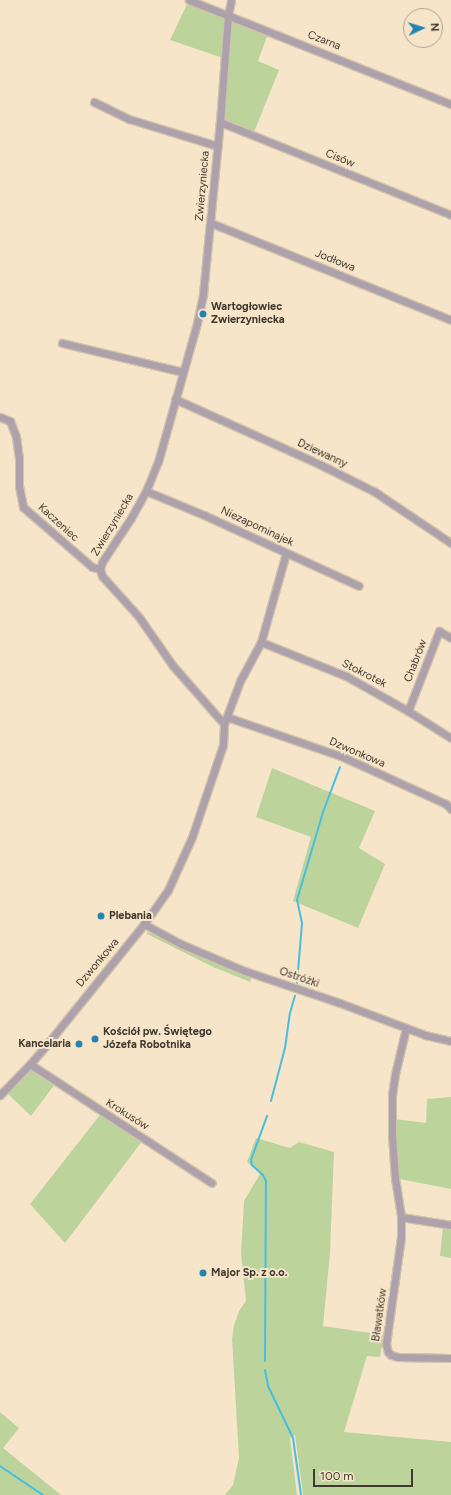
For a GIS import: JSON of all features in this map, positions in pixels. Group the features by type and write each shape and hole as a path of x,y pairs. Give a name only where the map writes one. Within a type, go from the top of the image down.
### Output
{"street":[{"name":"Czarna","path":"189,0 451,104"},
{"name":"Zwierzyniecka","path":"224,724 173,666 139,617 102,576 100,569 102,562 131,518 146,490 158,462 203,294 218,146 228,16 231,0"},
{"path":"94,102 129,119 218,146"},
{"name":"Cisów","path":"220,122 451,215"},
{"name":"Jodłowa","path":"211,223 451,320"},
{"path":"62,343 183,372"},
{"name":"Dziewanny","path":"175,399 319,464 375,492 451,543"},
{"name":"Kaczeniec","path":"0,417 10,421 16,437 19,459 19,486 23,508 92,567 100,569"},
{"name":"Niezapominajek","path":"146,490 359,586"},
{"name":"Dzwonkowa","path":"0,1095 30,1064 144,924 168,890 192,837 223,745 224,724 240,681 261,642 286,553"},
{"name":"Chabrów","path":"408,711 439,631 451,638"},
{"name":"Stokrotek","path":"261,642 346,676 408,711 451,738"},
{"name":"Dzwonkowa","path":"227,717 343,757 446,804 451,809"},
{"name":"Ostróżki","path":"144,924 181,944 226,964 425,1035 451,1041"},
{"name":"Bławatków","path":"406,1028 395,1074 392,1096 392,1135 395,1178 401,1217 401,1237 396,1282 386,1344 388,1352 391,1355 398,1357 451,1358"},
{"name":"Krokusów","path":"30,1064 212,1183"},
{"path":"401,1217 451,1225"}],"green space":[{"path":"188,2 268,34 258,61 279,70 254,132 225,121 223,58 170,40"},
{"path":"272,768 375,811 359,848 385,864 358,928 293,901 311,837 256,817"},
{"path":"147,932 155,935 156,933 215,963 252,977 250,982 213,967 147,934"},
{"path":"32,1069 55,1084 31,1116 7,1093"},
{"path":"451,1097 451,1189 400,1179 395,1119 426,1123 427,1099"},
{"path":"100,1115 143,1140 65,1243 30,1204"},
{"path":"256,1138 290,1148 299,1142 334,1152 330,1253 323,1326 384,1335 380,1357 367,1356 344,1432 451,1442 451,1495 303,1495 295,1435 290,1438 297,1495 225,1495 233,1485 239,1458 232,1339 234,1325 239,1311 246,1301 241,1253 244,1201 260,1174 247,1162"},
{"path":"443,1226 451,1227 451,1258 440,1256"},
{"path":"0,1412 19,1428 3,1448 61,1495 0,1495"}],"waterway":[{"path":"297,983 302,923 297,900 323,812 340,767"},
{"path":"271,1101 285,1048 290,1013 295,996"},
{"path":"265,1361 266,1181 263,1175 252,1165 251,1160 267,1116"},
{"path":"265,1370 268,1386 293,1438 301,1495"},
{"path":"0,1466 43,1495"}],"place":[{"name":"Wartogłowiec Zwierzyniecka","path":"203,314"},
{"name":"Plebania","path":"101,916"},
{"name":"Kościół pw. Świętego Józefa Robotnika","path":"95,1039"},
{"name":"Kancelaria","path":"79,1044"},
{"name":"Major Sp. z o.o.","path":"203,1273"}]}
